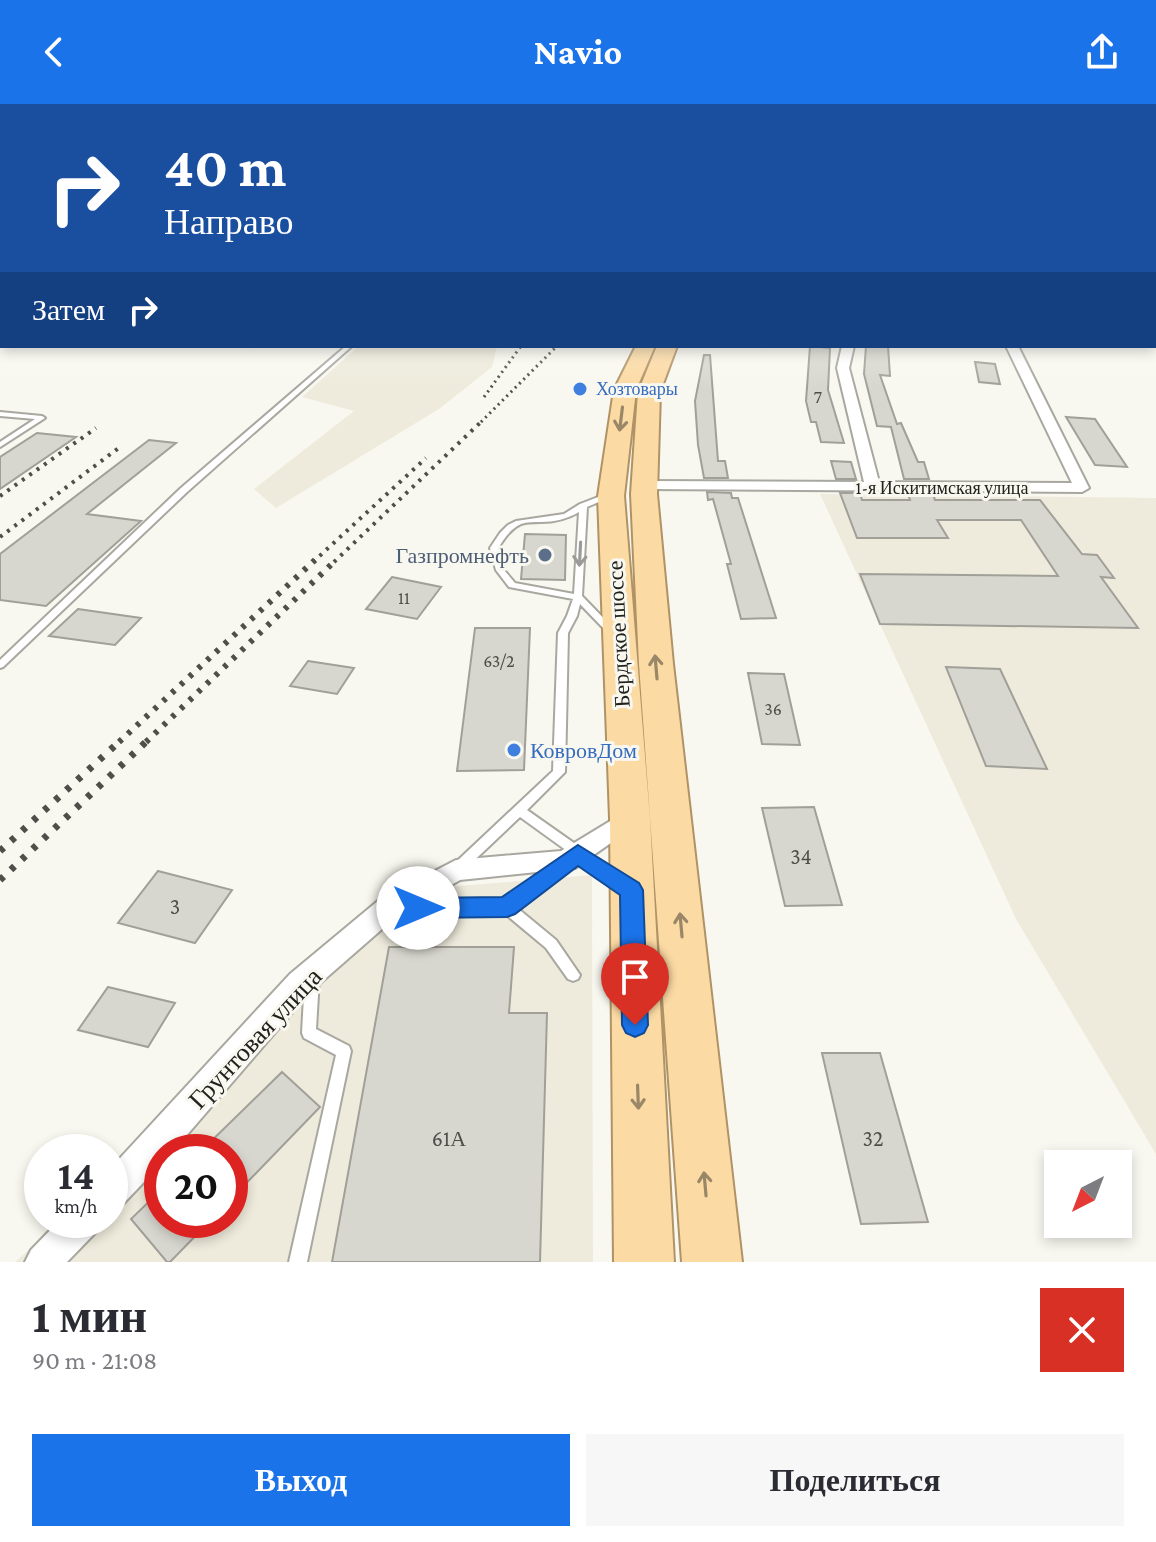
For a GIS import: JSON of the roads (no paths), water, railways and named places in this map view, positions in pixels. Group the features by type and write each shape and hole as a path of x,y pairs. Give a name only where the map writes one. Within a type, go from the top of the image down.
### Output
{"highway":[{"name":"Бердское шоссе","path":"644,348 625,390 628,490 617,638 630,818 644,1262"},
{"path":"628,490 649,392 666,348"},
{"name":"Бердское шоссе","path":"628,490 656,664 712,1262"}],"street":[{"path":"848,348 843,368 873,487"},
{"name":"1-я Искитимская улица","path":"628,490 1082,488 1013,348"},
{"path":"572,857 630,818"},
{"name":"Грунтовая улица","path":"128,1173 312,972 388,908 456,870 572,857"},
{"path":"43,1262 66,1238"}],"lane":[{"path":"0,665 184,490 347,348"},
{"path":"0,414 42,418 0,445"},
{"path":"617,638 578,597 512,585 500,570 494,548 505,530 527,519 566,516 583,506 628,490"},
{"path":"456,870 559,772 563,633 578,597 583,506"},
{"path":"519,810 572,857 631,890"},
{"path":"388,908 507,907 572,857"},
{"path":"507,907 551,944 573,975"},
{"path":"298,1262 344,1051 309,1033 312,972"}],"railway":[{"path":"484,397 520,348"},
{"path":"483,420 555,348"},
{"path":"334,562 483,420"},
{"path":"0,496 96,428"},
{"path":"0,537 120,447"},
{"path":"313,562 426,458"},
{"path":"119,742 315,560"},
{"path":"146,742 336,560"},
{"path":"0,851 121,740"},
{"path":"0,880 148,740"}],"place":[{"name":"Хозтовары","path":"580,389"},
{"name":"Газпромнефть","path":"545,555"},
{"name":"КовровДом","path":"514,750"}]}
